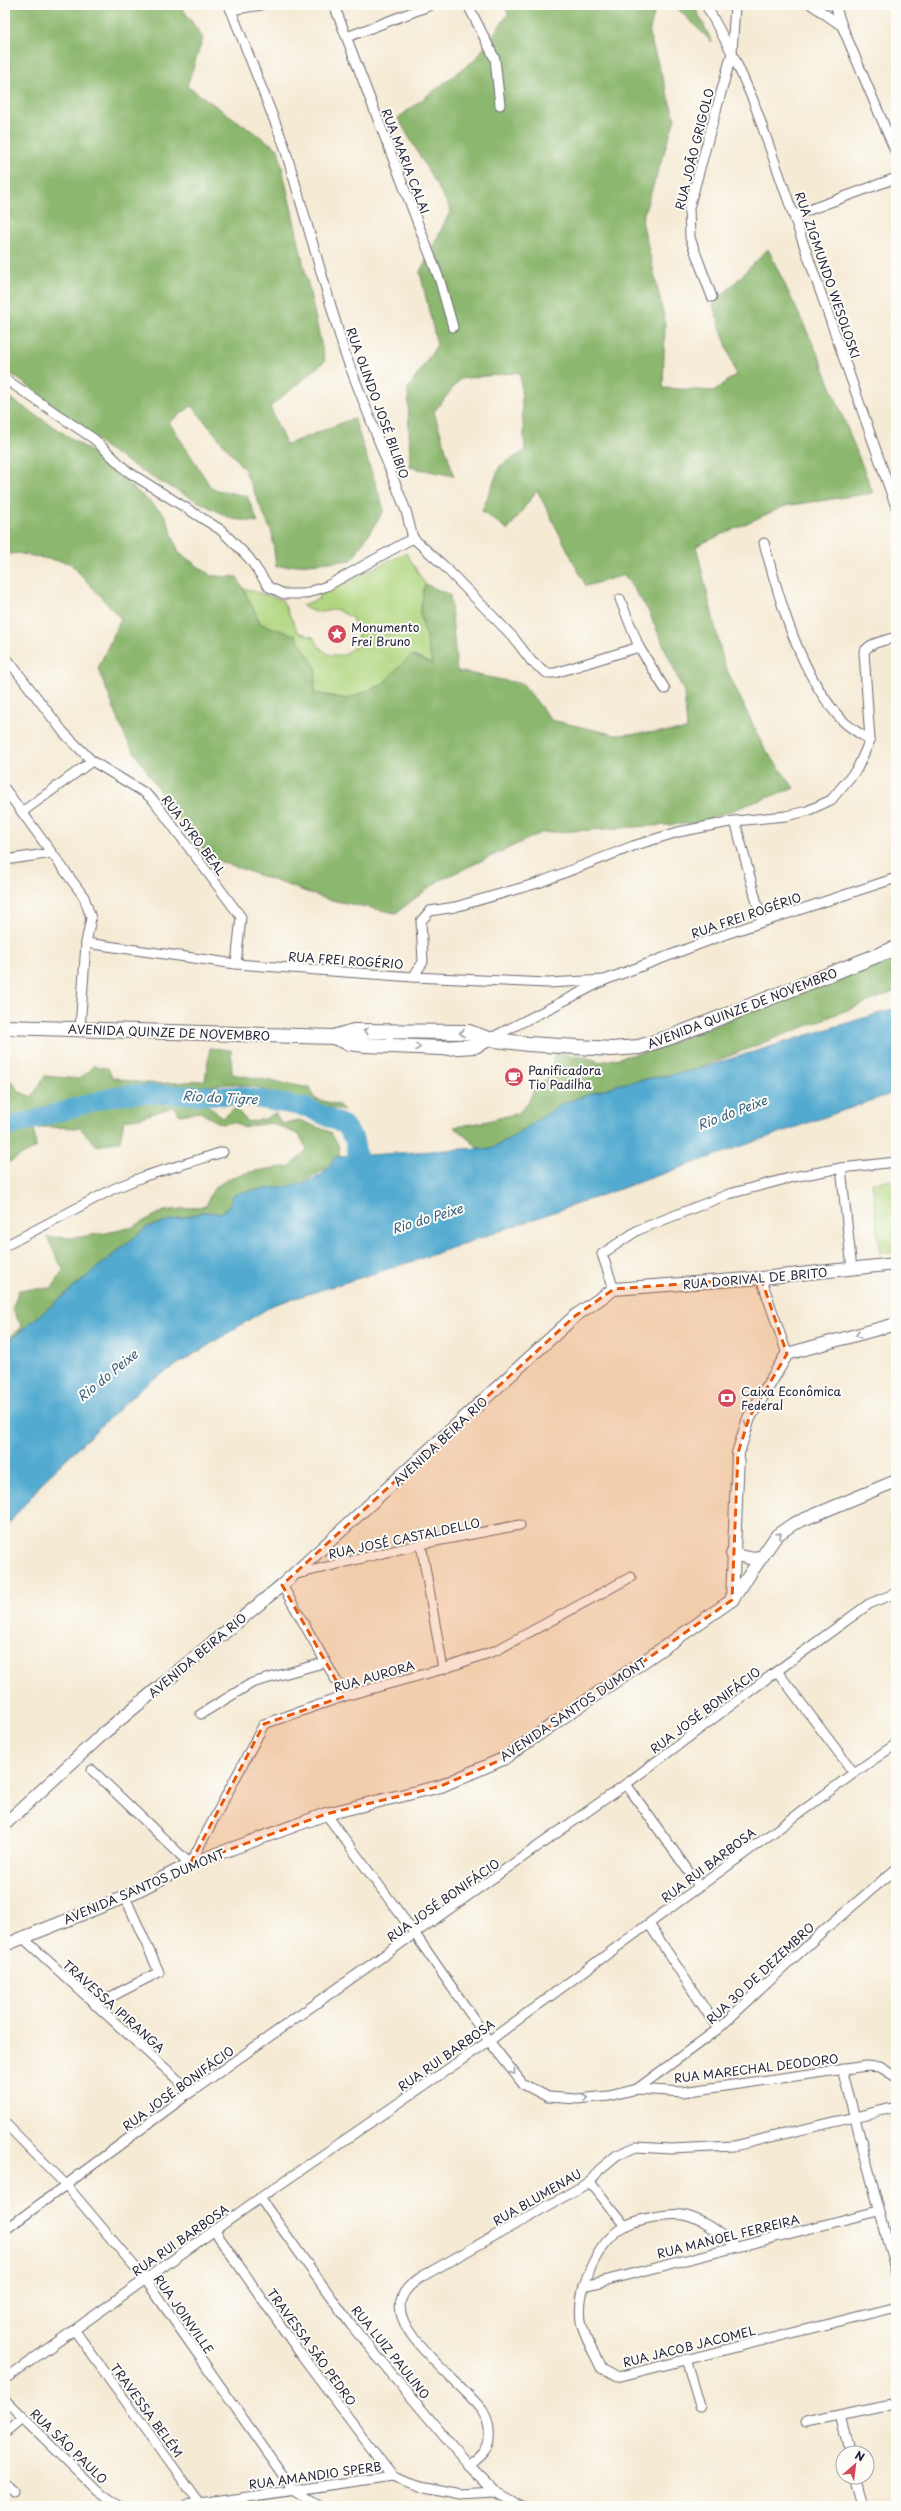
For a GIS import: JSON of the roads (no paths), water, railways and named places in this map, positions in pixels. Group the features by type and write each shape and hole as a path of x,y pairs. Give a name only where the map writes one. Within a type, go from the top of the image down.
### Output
{"main road":[{"name":"AVENIDA QUINZE DE NOVEMBRO","path":"5,1027 333,1037 354,1031 435,1033 469,1032 489,1038 575,1048 639,1047 671,1037 896,948"},
{"path":"393,1045 400,1032"},
{"path":"435,1033 443,1048"},
{"name":"AVENIDA QUINZE DE NOVEMBRO","path":"333,1037 348,1043 443,1048 475,1046 489,1038"}],"street":[{"path":"230,8 261,5"},
{"name":"RUA MARIA CALAI","path":"334,5 348,37 440,281 453,327"},
{"path":"348,37 431,5"},
{"path":"468,5 495,59 500,105"},
{"name":"RUA ZIGMUNDO WESOLOSKI","path":"706,5 732,53 753,100 795,215 896,507"},
{"name":"RUA JOÃO GRIGOLO","path":"712,297 690,238 689,208 732,53 735,5"},
{"path":"812,5 842,26"},
{"path":"835,5 842,26 896,154"},
{"name":"RUA OLINDO JOSÉ BILIBIO","path":"230,8 284,145 345,354 406,511 413,538"},
{"path":"795,215 896,178"},
{"path":"5,379 94,439 127,471 221,530 249,558 269,587 284,594 304,594 327,586 413,538 443,565 512,637 532,662 547,673 555,673 639,647"},
{"path":"764,543 778,595 799,651 827,701 841,720 870,740"},
{"path":"620,599 639,647 665,689"},
{"path":"413,977 423,962 421,921 430,911 455,907 538,883 633,846 678,832 735,821 786,816 807,811 831,800 857,769 870,740 864,652 867,646 896,637"},
{"name":"RUA SYRO BEAL","path":"5,656 64,733 92,761 145,793 154,801 240,917 236,964"},
{"path":"22,812 92,761"},
{"path":"5,789 84,897 89,909 91,918 86,943 80,1029"},
{"path":"735,821 762,922"},
{"path":"5,860 52,853"},
{"name":"RUA FREI ROGÉRIO","path":"489,1038 605,980 762,922 896,878"},
{"name":"RUA FREI ROGÉRIO","path":"86,943 236,964 413,977 548,983 605,980"},
{"path":"5,1246 113,1189 145,1176 223,1152"},
{"path":"614,1289 602,1254 638,1230 729,1194 793,1177 841,1168 896,1162"},
{"path":"841,1168 852,1269"},
{"name":"RUA DORIVAL DE BRITO","path":"614,1289 761,1278 896,1264"},
{"path":"761,1278 788,1354"},
{"name":"AVENIDA BEIRA RIO","path":"5,1824 105,1732 282,1586 292,1575 575,1316 614,1289"},
{"path":"732,1600 732,1554 738,1453 749,1418 788,1354 896,1324"},
{"name":"AVENIDA SANTOS DUMONT","path":"5,1944 125,1897 190,1864 326,1814 441,1786 503,1759 732,1600 777,1535 793,1524 896,1481"},
{"name":"RUA JOSÉ CASTALDELLO","path":"292,1575 421,1544 520,1526"},
{"path":"421,1544 443,1669"},
{"path":"732,1554 749,1558 762,1557"},
{"name":"RUA AURORA","path":"190,1864 264,1724 345,1696 443,1669 497,1650 631,1577"},
{"path":"282,1586 345,1696"},
{"name":"RUA JOSÉ BONIFÁCIO","path":"5,2230 67,2186 192,2092 626,1784 777,1671 870,1604 896,1593"},
{"path":"201,1714 252,1683 326,1662"},
{"path":"777,1671 854,1773"},
{"name":"RUA RUI BARBOSA","path":"5,2379 214,2230 489,2041 699,1886 896,1744"},
{"path":"92,1770 190,1864"},
{"path":"626,1784 699,1886"},
{"name":"RUA MARECHAL DEODORO","path":"326,1814 415,1934 489,2041 523,2084 548,2097 577,2099 609,2096 637,2089 682,2092 866,2066 880,2067 896,2077"},
{"name":"RUA 30 DE DEZEMBRO","path":"637,2089 718,2029 824,1930 896,1870"},
{"path":"95,2005 159,1972 125,1897"},
{"path":"649,1924 718,2029"},
{"name":"TRAVESSA IPIRANGA","path":"22,1938 192,2092"},
{"path":"842,2069 856,2118 878,2211 896,2273"},
{"name":"RUA BLUMENAU","path":"468,2464 482,2452 489,2441 489,2426 482,2410 443,2371 406,2326 400,2308 402,2297 410,2285 423,2276 590,2182 599,2170 617,2155 636,2146 672,2149 734,2146 856,2118 896,2107"},
{"name":"RUA JOINVILLE","path":"5,2123 67,2186 145,2279 294,2491 320,2506"},
{"path":"590,2182 625,2226"},
{"name":"RUA LUIZ PAULINO","path":"260,2198 351,2324 468,2464 495,2492 520,2506"},
{"name":"RUA MANOEL FERREIRA","path":"584,2286 878,2211"},
{"name":"RUA JACOB JACOMEL","path":"736,2246 714,2230 687,2216 665,2215 625,2226 609,2240 596,2259 584,2286 580,2302 581,2323 601,2368 617,2376 896,2307"},
{"name":"TRAVESSA SÃO PEDRO","path":"214,2230 300,2353 392,2476"},
{"name":"TRAVESSA BELÉM","path":"74,2331 200,2504"},
{"path":"686,2359 700,2406"},
{"name":"RUA SÃO PAULO","path":"5,2400 97,2490 119,2506"},
{"path":"806,2423 896,2404"},
{"path":"840,2416 848,2445"},
{"path":"5,2433 23,2418"},
{"name":"RUA AMANDIO SPERB","path":"186,2506 392,2476 421,2486 461,2494 495,2492"},
{"path":"5,2481 13,2491"},
{"path":"858,2485 864,2506"}],"water":[{"name":"Rio do Peixe","path":"896,1008 896,1092 420,1259 273,1305 143,1386 48,1476 5,1528 5,1344 147,1227 203,1212 220,1213 229,1207 233,1195 255,1190 290,1186 312,1180 324,1172 335,1157 479,1148 488,1150 514,1136 561,1104 620,1084 691,1071"}],"waterway":[{"path":"892,5 896,14"},
{"name":"Rio do Tigre","path":"5,1128 107,1098 130,1094 242,1096 308,1108 344,1125 354,1139 362,1181"}],"place":[{"name":"Monumento Frei Bruno","path":"337,634"},
{"name":"Panificadora Tio Padilha","path":"514,1077"},
{"name":"Caixa Econômica Federal","path":"727,1398"}]}
